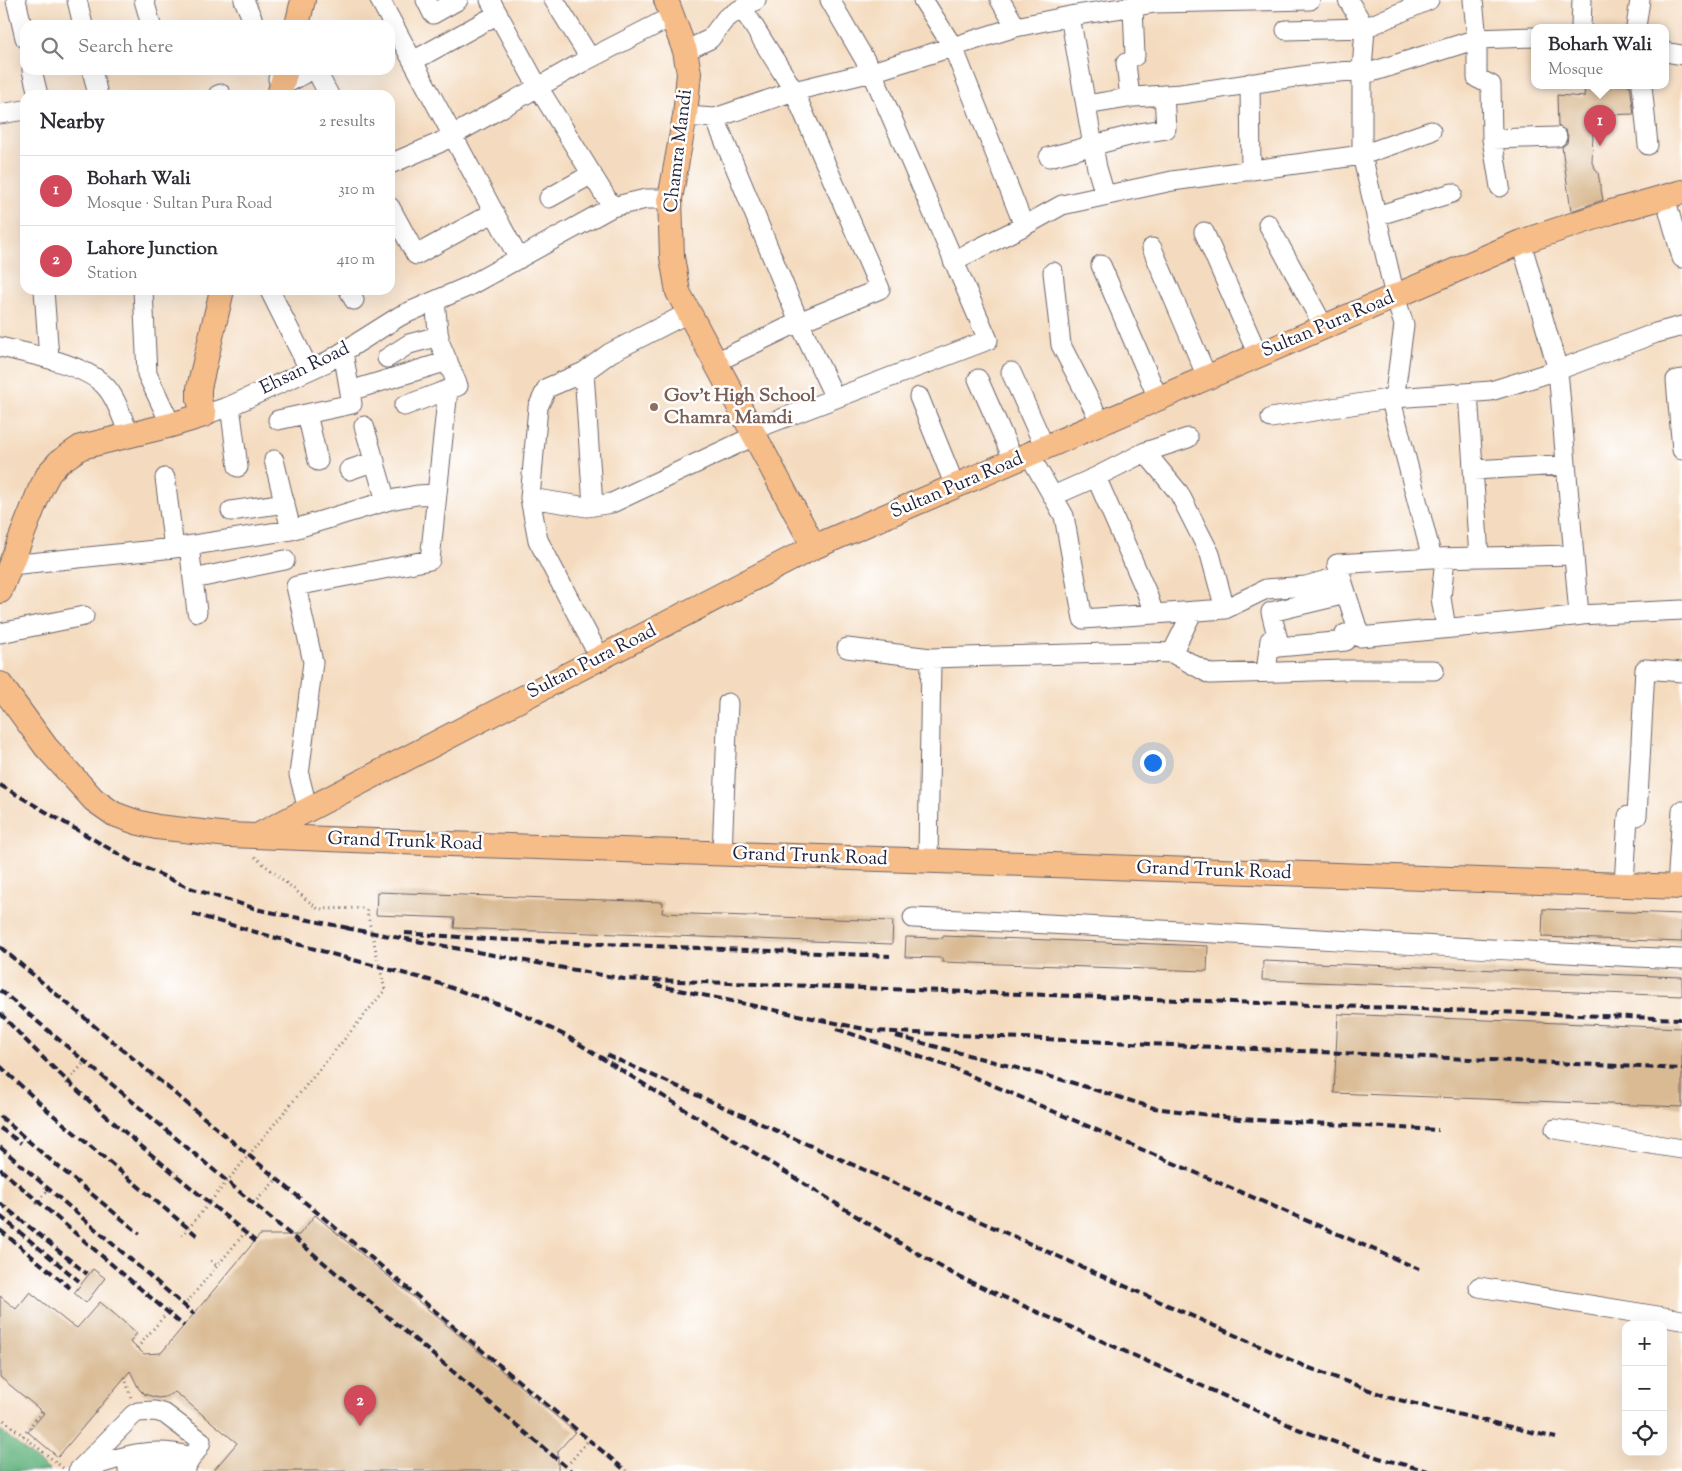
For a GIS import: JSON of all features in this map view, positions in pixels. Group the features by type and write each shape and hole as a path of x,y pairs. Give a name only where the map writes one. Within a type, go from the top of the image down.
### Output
{"main road":[{"path":"298,20 303,0"},
{"name":"Chamra Mandi","path":"670,8 685,51 689,73 685,116 670,199 672,257 678,292 814,547"},
{"name":"Sultan Pura Road","path":"257,836 814,547 1521,242 1673,195"},
{"path":"204,415 199,400 199,388 221,295"},
{"name":"Ehsan Road","path":"0,590 40,490 49,473 59,462 81,447 204,415"},
{"name":"Grand Trunk Road","path":"0,684 46,747 94,800 114,814 157,827 229,835 1680,887"}],"street":[{"path":"16,0 21,20"},
{"path":"77,0 82,20"},
{"path":"144,0 150,20"},
{"path":"244,0 253,20"},
{"path":"380,0 391,20"},
{"path":"426,0 433,14 458,0"},
{"path":"554,0 590,58"},
{"path":"530,498 587,507 612,503 753,433 835,398 988,340 872,72 830,0"},
{"path":"923,0 953,47 1024,226"},
{"path":"1000,0 1016,27"},
{"path":"685,116 715,118 794,91 872,72 1016,27 1070,16 1133,7 1153,2 1310,0"},
{"path":"1348,0 1365,28 1362,72 1362,156 1394,296 1404,325 1393,408 1438,558 1440,598 1446,628"},
{"path":"1286,30 1365,28 1429,0"},
{"path":"1473,0 1477,39 1477,78 1491,85 1492,139 1500,187"},
{"path":"1581,24 1582,0"},
{"path":"1636,24 1640,0"},
{"path":"685,51 710,39 726,18 750,5 794,91 880,289 799,322 716,362"},
{"path":"413,61 494,7 538,87 612,207"},
{"path":"1130,98 1133,7"},
{"path":"395,162 453,135 590,58 670,8"},
{"path":"1070,16 1097,168 1105,195"},
{"path":"395,28 519,260"},
{"path":"1086,105 1250,83 1362,72 1477,39 1531,38"},
{"path":"1669,53 1682,55"},
{"path":"33,75 37,90"},
{"path":"93,75 97,90"},
{"path":"280,80 296,75"},
{"path":"319,75 326,90"},
{"path":"1250,83 1251,171"},
{"path":"1642,89 1648,145"},
{"path":"1049,157 1140,133 1166,129 1164,95"},
{"path":"0,114 20,111"},
{"path":"715,118 799,322 835,398"},
{"path":"953,261 1062,205 1172,181 1362,156 1431,131"},
{"path":"1492,139 1558,137"},
{"path":"549,198 592,174"},
{"path":"1376,216 1452,193"},
{"path":"1673,195 1682,258"},
{"name":"Ehsan Road","path":"204,415 230,406 327,362 400,316 467,287 612,207 646,199 670,199"},
{"path":"395,216 416,255 494,212"},
{"path":"1268,224 1324,327"},
{"path":"1204,232 1258,356"},
{"path":"1521,242 1558,370 1579,615 1584,615"},
{"path":"1152,248 1208,377"},
{"path":"1101,265 1158,398"},
{"path":"1053,272 1061,345 1101,423"},
{"path":"44,295 49,358"},
{"path":"143,295 146,374 171,425"},
{"path":"272,295 310,369"},
{"path":"404,406 458,386 439,336 435,301"},
{"path":"600,658 538,540 530,498 538,407 548,388 584,372 610,353 690,312"},
{"path":"1271,418 1394,398 1491,391 1558,370 1656,333 1682,326"},
{"path":"387,358 409,344 439,336"},
{"path":"0,347 49,358 92,376 105,385 130,434"},
{"path":"278,420 352,404 343,352"},
{"path":"350,391 448,361"},
{"path":"584,372 593,506"},
{"path":"1011,372 1029,454"},
{"path":"978,379 1029,454 1064,516 1083,619 1225,609 1266,589 1344,585"},
{"path":"1682,379 1676,380 1682,450"},
{"path":"308,810 299,775 313,662 296,586 430,560 448,390"},
{"path":"1468,392 1479,557"},
{"path":"918,397 955,486"},
{"path":"230,406 238,467"},
{"path":"307,414 318,461"},
{"path":"364,426 386,501"},
{"path":"1053,496 1145,452 1188,438"},
{"path":"1145,452 1179,493 1184,502 1210,554 1225,609"},
{"path":"274,460 292,530"},
{"path":"349,470 375,461"},
{"path":"1474,470 1566,465"},
{"path":"1096,477 1146,591 1154,614"},
{"path":"165,478 182,547 193,579 197,612"},
{"path":"11,565 182,547 292,530 386,501 417,495 436,494"},
{"path":"231,511 285,503"},
{"path":"1574,556 1438,558 1337,564 1360,637 1584,615 1682,610"},
{"path":"193,579 285,560"},
{"path":"1344,585 1271,612 1278,646 1346,641 1345,634 1358,631"},
{"path":"1172,653 1193,611"},
{"path":"0,632 84,616"},
{"path":"1266,672 1270,640 1278,640"},
{"path":"847,648 931,658 1143,652 1172,653 1210,674 1344,670 1434,670"},
{"path":"928,861 931,658"},
{"path":"1624,885 1628,816 1637,816 1645,669 1682,672"},
{"path":"722,854 728,703"},
{"path":"1680,887 1682,811"},
{"path":"913,918 1070,924 1682,959"},
{"path":"1555,1129 1682,1149"},
{"path":"1479,1287 1682,1320"},
{"path":"78,1471 132,1415 145,1411 165,1414 200,1441 200,1445 187,1466"},
{"path":"78,1471 129,1454 151,1451 178,1454 187,1466"},
{"path":"128,1471 146,1467 187,1466"}],"path":[{"path":"182,1236 386,990 366,908 318,909 229,835"},
{"path":"66,1084 88,1058"},
{"path":"257,1200 275,1181"},
{"path":"36,1204 52,1185"},
{"path":"187,1302 243,1236"},
{"path":"211,1261 217,1266"},
{"path":"137,1348 166,1314"},
{"path":"23,1436 42,1411"},
{"path":"0,1417 68,1471"},
{"path":"570,1462 586,1442"}],"green space":[{"path":"0,1430 50,1471 0,1471"}],"building":[{"path":"1585,89 1631,89 1634,114 1601,115 1600,132 1593,132 1592,163 1598,173 1603,200 1571,211 1562,147 1567,143 1568,136 1566,131 1558,126 1557,95 1584,97"},
{"path":"377,892 663,902 662,913 893,921 892,944 454,928 455,918 376,915"},
{"path":"1543,909 1682,914 1682,942 1542,937"},
{"path":"943,936 1208,946 1207,971 942,962 942,958 905,957 906,937 943,938"},
{"path":"1263,961 1682,977 1682,996 1262,980"},
{"path":"1338,1014 1682,1028 1682,1107 1334,1093"},
{"path":"315,1215 575,1432 558,1451 558,1471 213,1471 237,1443 175,1392 158,1398 144,1394 139,1389 130,1371 58,1457 28,1432 44,1413 0,1377 0,1296 16,1309 30,1292 77,1328 100,1302 137,1333 130,1342 144,1354 161,1353 260,1235 299,1235"},
{"path":"93,1269 105,1278 86,1303 74,1293"}],"railway":[{"path":"0,785 134,863 190,888 260,910 353,929"},
{"path":"193,914 429,980 512,1009 568,1037 898,1242 957,1276 1298,1429 1379,1458 1428,1471"},
{"path":"346,928 624,979 1682,1019"},
{"path":"405,933 486,939 890,956"},
{"path":"0,947 626,1471"},
{"path":"655,985 874,1031 1682,1069"},
{"path":"0,990 571,1471"},
{"path":"0,1013 60,1074 92,1103 255,1241"},
{"path":"837,1029 953,1068 1419,1269"},
{"path":"896,1036 1070,1082 1154,1108 1240,1119 1438,1130"},
{"path":"607,1055 1304,1366 1391,1398 1556,1438"},
{"path":"0,1066 46,1109 200,1238"},
{"path":"0,1116 140,1234"},
{"path":"0,1128 21,1143"},
{"path":"0,1147 194,1314"},
{"path":"0,1169 184,1326"},
{"path":"0,1203 87,1274"},
{"path":"0,1216 79,1281"},
{"path":"0,1230 70,1288"}],"place":[{"name":"Boharh Wali","path":"1600,146"},
{"name":"Gov't High School Chamra Mamdi","path":"654,407"},
{"name":"Lahore Junction","path":"360,1426"}]}
